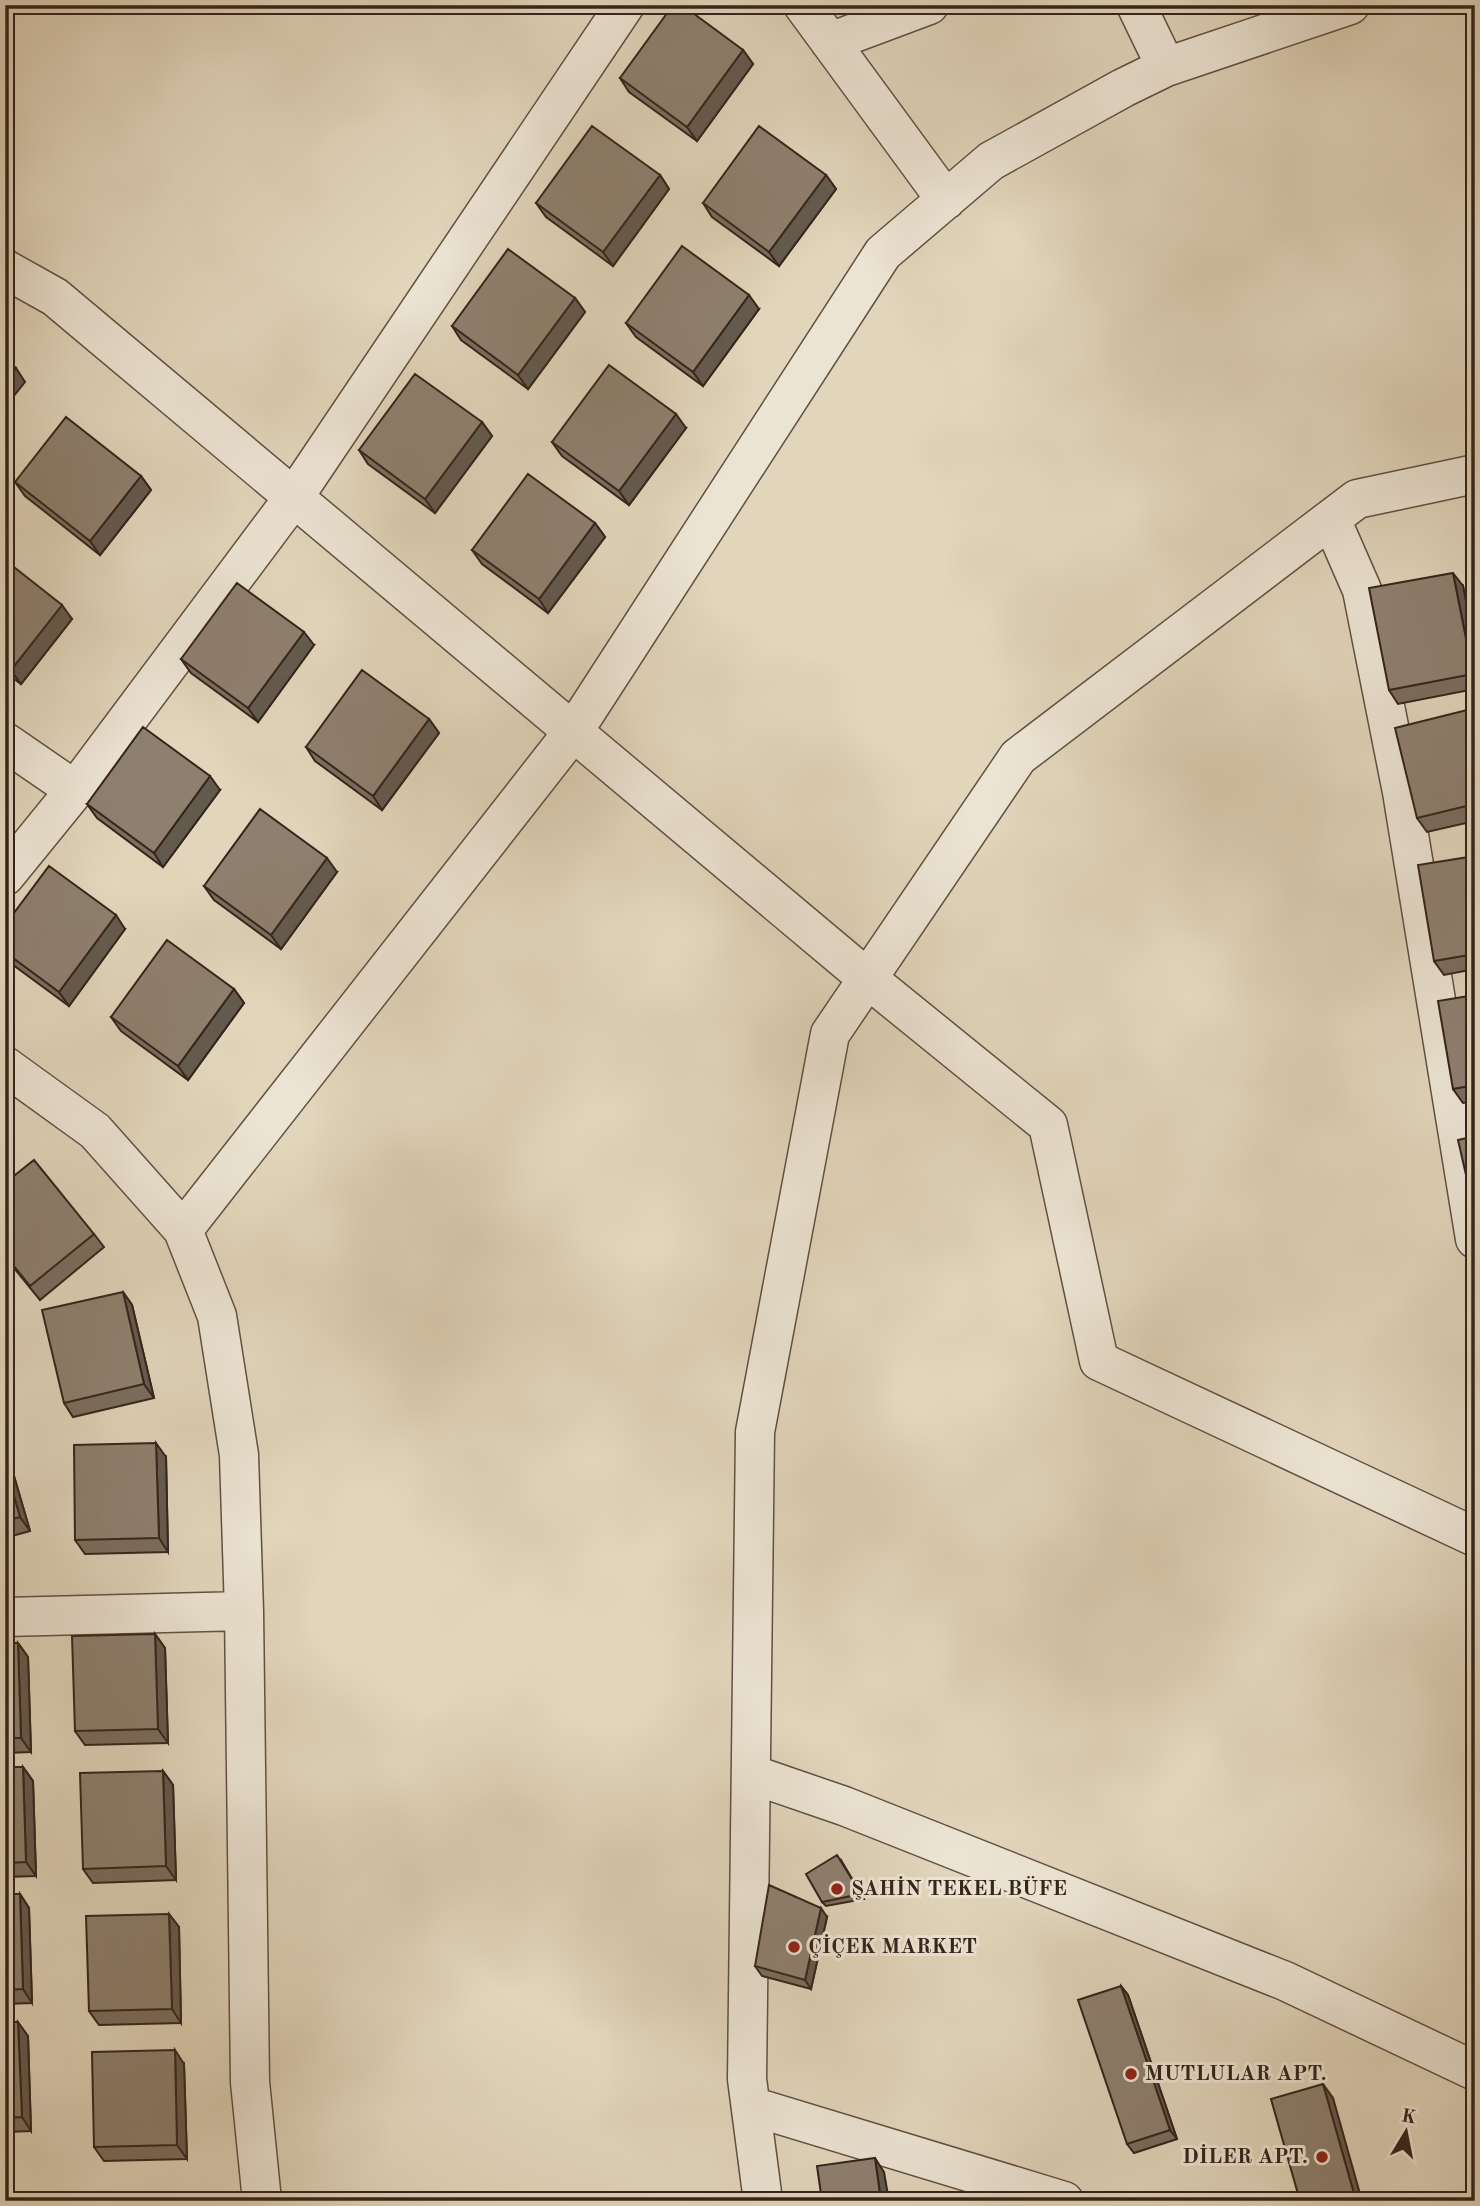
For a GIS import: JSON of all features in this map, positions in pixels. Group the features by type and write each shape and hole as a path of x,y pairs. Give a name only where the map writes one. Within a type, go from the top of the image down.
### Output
{"street":[{"path":"803,5 946,200"},
{"path":"830,43 929,5"},
{"path":"1136,5 1166,67"},
{"path":"183,1230 573,732 883,253 991,161 1166,67 1350,5"},
{"path":"5,876 75,790 294,497 612,9"},
{"path":"5,269 55,297 868,979 1048,1125 1099,1361 1475,1537"},
{"path":"764,2201 747,2079 755,1432 830,1034 1018,757 1357,499 1475,474"},
{"path":"1331,519 1362,590 1402,792 1475,1239"},
{"path":"5,743 75,790"},
{"path":"5,1066 95,1131 183,1230 219,1328 239,1455 244,1611 250,2082 262,2201"},
{"path":"5,1617 244,1611"},
{"path":"751,1774 844,1806 1285,1981 1475,2071"},
{"path":"751,2106 1064,2201"}],"building":[{"path":"673,5 682,5 743,50 687,127 620,78"},
{"path":"592,126 660,175 603,252 536,203"},
{"path":"759,126 826,175 769,252 703,203"},
{"path":"682,246 749,295 693,372 626,323"},
{"path":"508,249 575,298 518,375 452,326"},
{"path":"5,360 16,368 5,381"},
{"path":"609,365 676,414 619,491 552,442"},
{"path":"415,374 482,422 425,499 359,450"},
{"path":"66,417 141,476 90,541 15,482"},
{"path":"528,474 595,523 539,599 472,550"},
{"path":"5,560 62,605 11,670 5,665"},
{"path":"1453,573 1473,674 1389,690 1369,588"},
{"path":"237,583 304,632 248,708 181,659"},
{"path":"362,670 429,719 373,796 306,747"},
{"path":"1475,708 1475,804 1417,818 1395,728"},
{"path":"143,727 210,776 154,853 87,804"},
{"path":"260,809 327,858 271,935 204,886"},
{"path":"1475,856 1475,954 1434,961 1418,865"},
{"path":"49,866 116,915 59,992 5,952 5,925"},
{"path":"167,940 234,989 178,1066 111,1017"},
{"path":"1475,995 1475,1085 1453,1089 1438,1001"},
{"path":"1475,1136 1475,1214 1458,1140"},
{"path":"34,1160 94,1234 30,1286 5,1255 5,1183"},
{"path":"123,1292 144,1384 64,1403 42,1310"},
{"path":"156,1443 159,1538 75,1540 74,1445"},
{"path":"5,1465 20,1517 5,1521"},
{"path":"155,1634 158,1729 75,1731 72,1636"},
{"path":"5,1643 18,1643 21,1738 5,1738"},
{"path":"5,1767 23,1767 26,1862 5,1863"},
{"path":"163,1771 166,1866 83,1869 80,1773"},
{"name":"ŞAHİN TEKEL BÜFE","path":"837,1855 861,1894 822,1902 806,1874"},
{"name":"ÇİÇEK MARKET","path":"769,1885 821,1908 805,1980 755,1966"},
{"path":"5,1894 20,1894 23,1989 5,1990"},
{"path":"169,1914 172,2009 89,2011 86,1916"},
{"name":"MUTLULAR APT.","path":"1121,1986 1170,2130 1127,2144 1078,2000"},
{"path":"5,2022 18,2022 22,2117 5,2118"},
{"path":"175,2050 177,2145 94,2147 92,2052"},
{"name":"DİLER APT.","path":"1323,2084 1356,2201 1300,2201 1271,2099"},
{"path":"875,2158 881,2201 822,2201 817,2166"}],"place":[{"name":"ŞAHİN TEKEL BÜFE","path":"837,1889"},
{"name":"ÇİÇEK MARKET","path":"794,1947"},
{"name":"MUTLULAR APT.","path":"1131,2074"},
{"name":"DİLER APT.","path":"1322,2157"}]}
